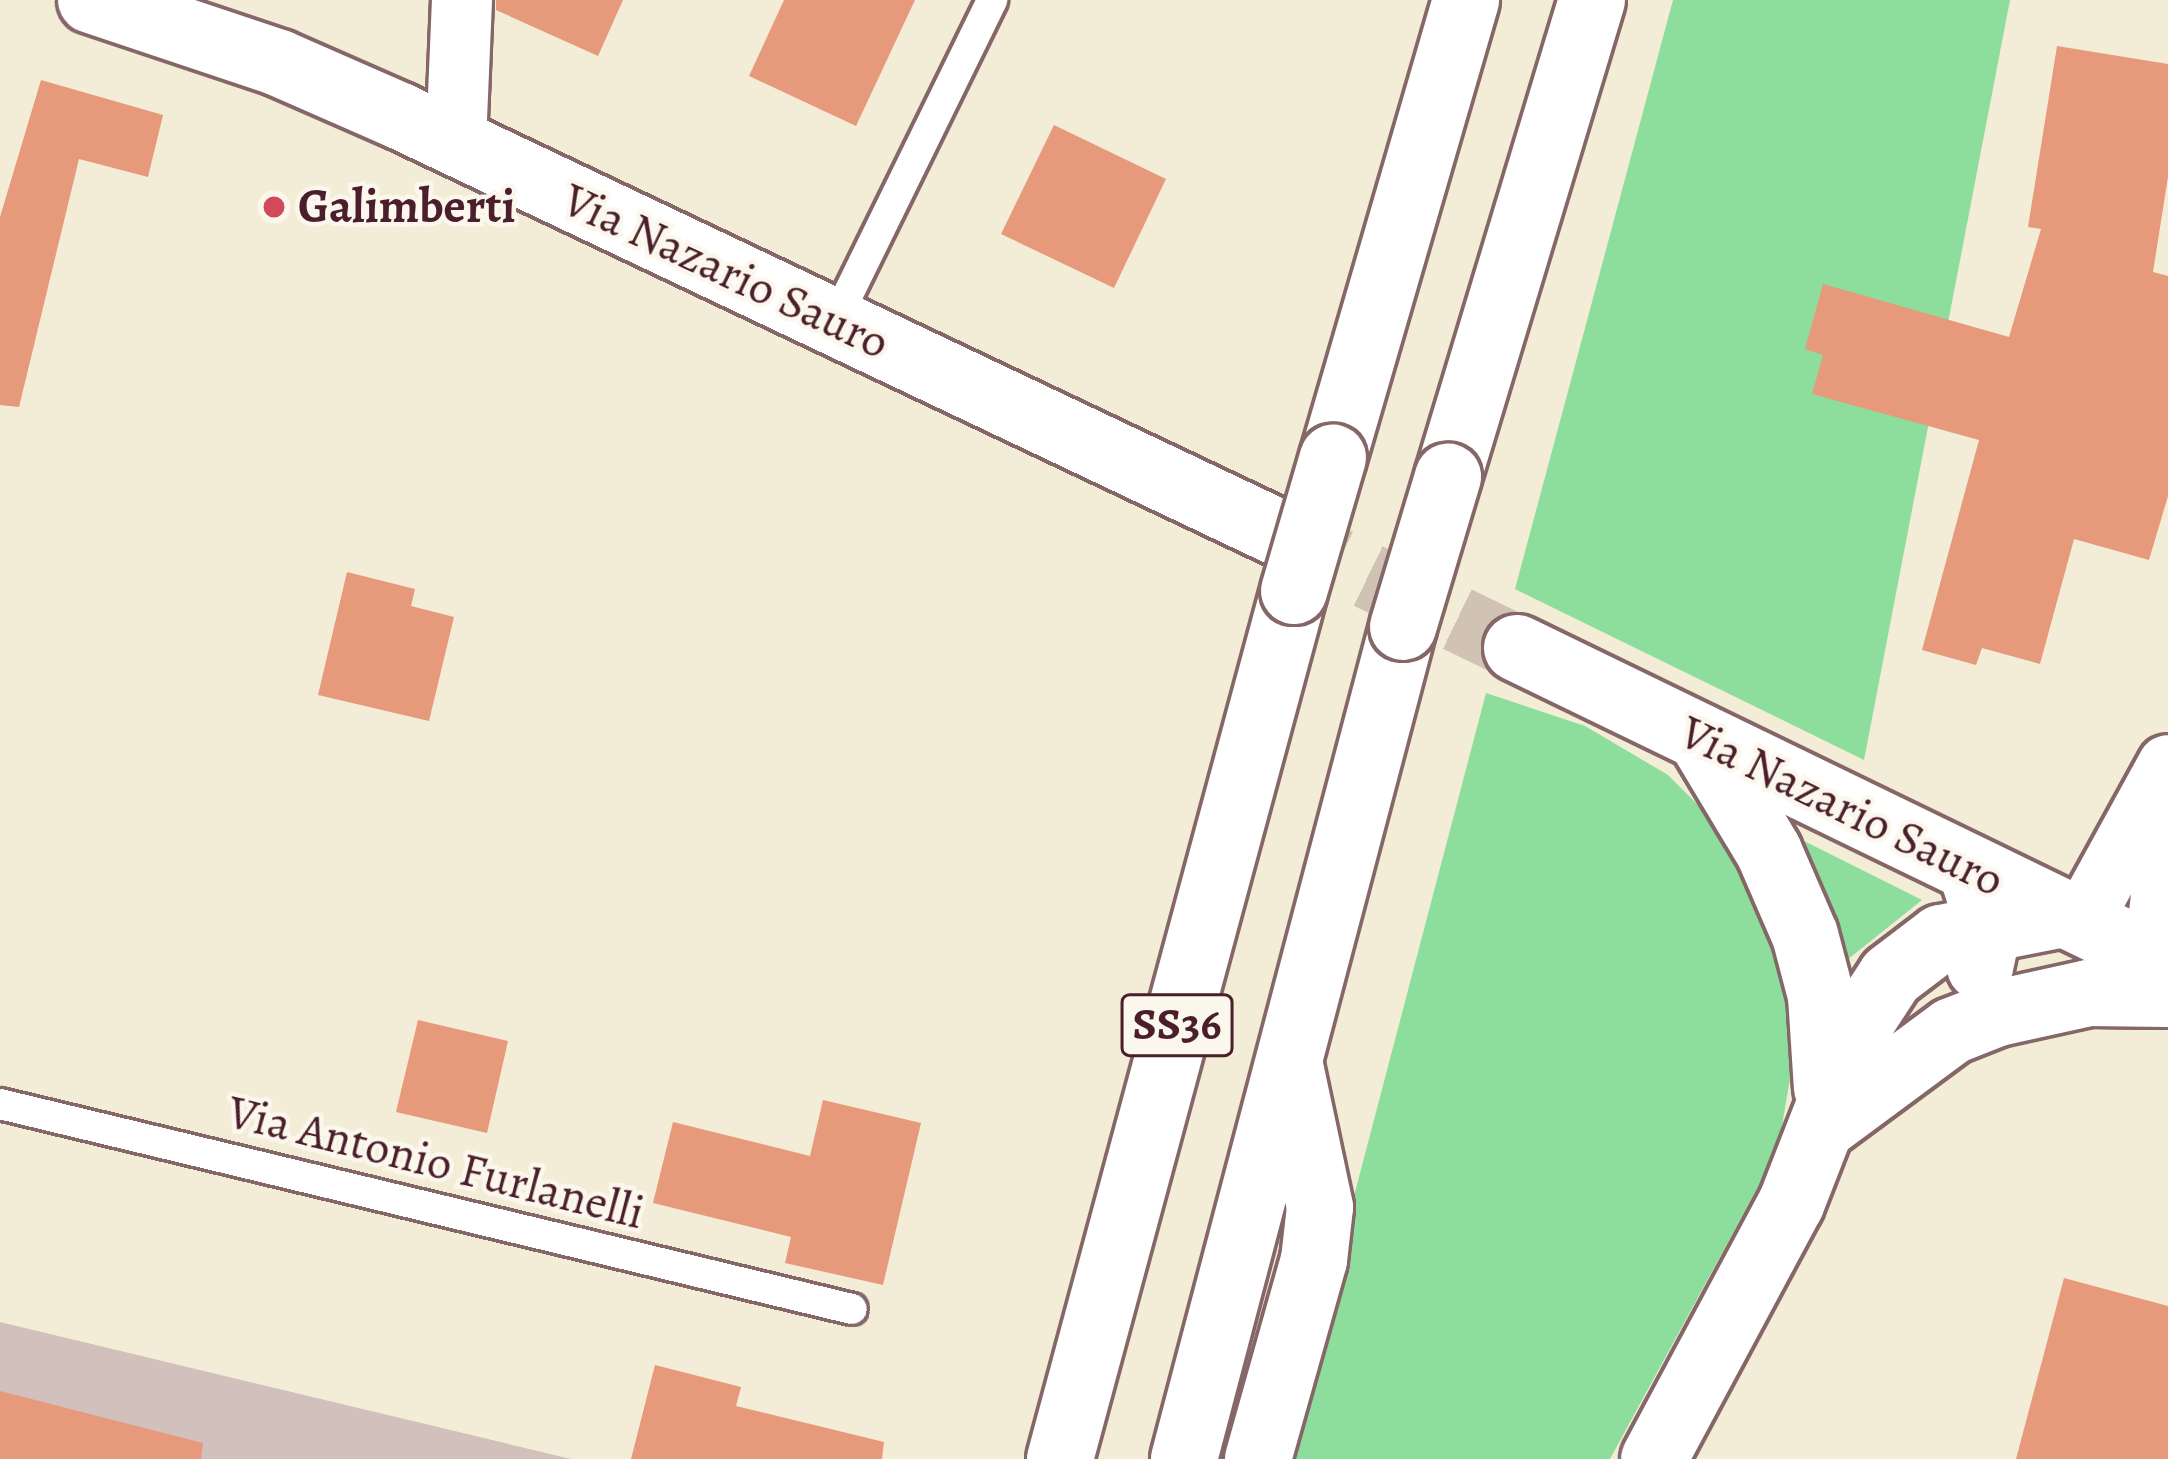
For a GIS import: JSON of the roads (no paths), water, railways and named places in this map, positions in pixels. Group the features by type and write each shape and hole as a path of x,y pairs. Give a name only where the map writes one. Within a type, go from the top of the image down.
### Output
{"main road":[{"name":"SS36","path":"1060,1459 1286,562 1333,458 1466,0"},
{"name":"SS36","path":"1184,1459 1403,627 1592,0"},
{"name":"Via Nazario Sauro","path":"95,1 278,63 456,143 834,322 1286,562"},
{"name":"Via Nazario Sauro","path":"1517,648 1700,737 1980,897"},
{"path":"1700,737 1769,852 1805,934 1821,996 1829,1122"},
{"path":"1980,897 2072,918 2164,972"},
{"path":"1952,1031 1979,973 1980,897"},
{"path":"1654,1459 1829,1122 1864,1019 1892,976 1940,938 1980,897"},
{"path":"1829,1122 1952,1031 2034,1002 2164,972"},
{"path":"1258,1459 1314,1261 1320,1207 1289,1062"}],"street":[{"path":"456,143 462,0"},
{"path":"2072,918 2168,765"},
{"path":"2164,972 2168,834"}],"lane":[{"path":"834,322 992,0"},
{"name":"Via Antonio Furlanelli","path":"0,1104 852,1309"}],"tunnel":[{"path":"1279,533 1517,648"}],"place":[{"name":"Galimberti","path":"274,207"}]}
